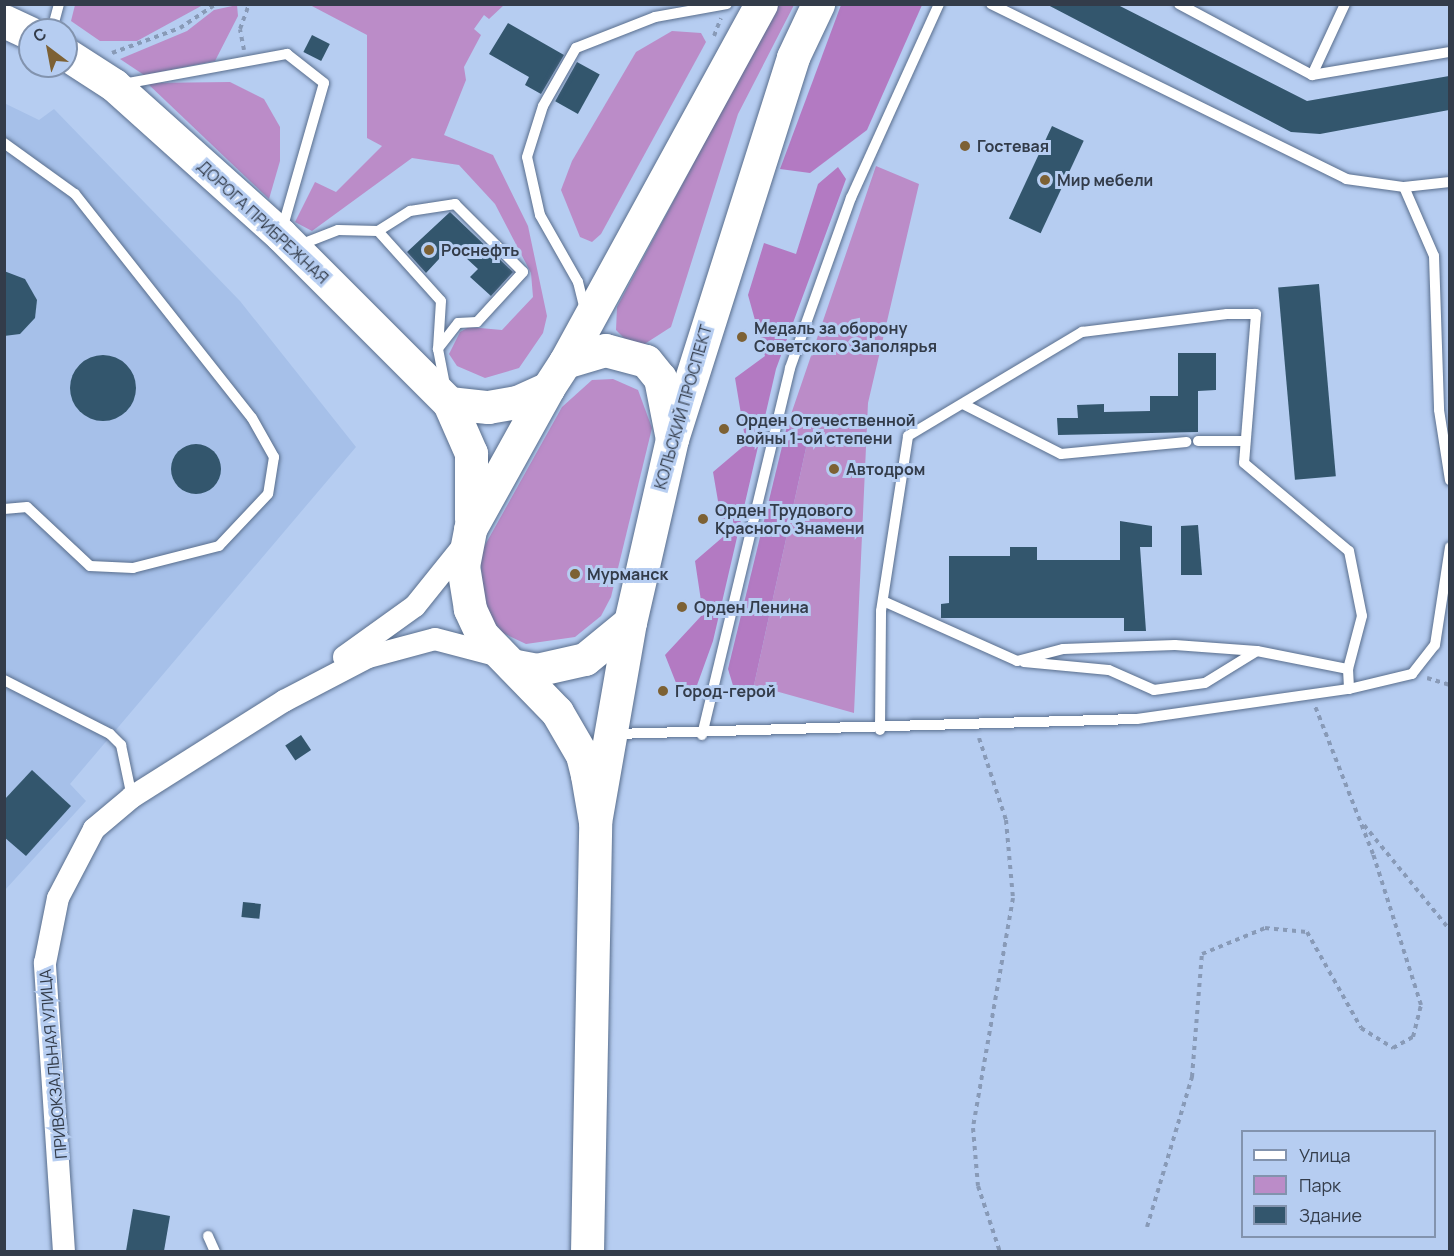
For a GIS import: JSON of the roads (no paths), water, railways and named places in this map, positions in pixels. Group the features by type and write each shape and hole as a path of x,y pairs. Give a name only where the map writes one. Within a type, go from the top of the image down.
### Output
{"main road":[{"path":"467,536 762,4"},
{"name":"КОЛЬСКИЙ ПРОСПЕКТ","path":"594,822 612,734 630,622 672,440 793,57 818,4"},
{"path":"4,21 18,27"},
{"name":"ДОРОГА ПРИБРЕЖНАЯ","path":"78,62 114,85 287,241 448,403 471,453 467,536 470,609 482,635 573,735 582,754 594,822"},
{"path":"448,403 488,407 517,402 556,375 605,350 646,361 667,396 672,440"},
{"path":"509,662 536,670 585,659 630,622"},
{"path":"587,1251 594,822"}],"street":[{"path":"287,699 415,606 467,536"},
{"path":"287,699 398,646 435,639 509,662"},
{"name":"ПРИВОКЗАЛЬНАЯ УЛИЦА","path":"64,1251 45,963 69,870 94,829 132,797 287,699"}],"lane":[{"path":"587,319 578,282 540,215 527,157 543,106 576,48 655,17 727,4"},
{"path":"702,735 790,368 851,198 939,4"},
{"path":"991,4 1346,179 1404,188 1449,182"},
{"path":"1179,4 1312,75 1449,52"},
{"path":"1312,75 1345,4"},
{"path":"114,85 247,66 287,54 324,83 287,241 338,230 378,231 410,211 455,204 523,272 477,322 458,323 438,349"},
{"path":"4,143 75,194 252,418 274,457 267,494 219,546 133,568 90,566 27,507 4,509"},
{"path":"1404,188 1434,256 1439,410 1449,480"},
{"path":"378,231 441,301 438,349 448,403"},
{"path":"880,730 883,601 908,436 1082,332 1256,314 1243,441 1244,463 1349,551 1362,616 1348,669 1349,689"},
{"path":"963,404 1061,454 1186,442"},
{"path":"1198,441 1243,441"},
{"path":"612,734 702,735 880,730 1137,719 1311,697 1349,689 1412,674 1435,645 1449,547"},
{"path":"883,601 1017,661 1109,670 1154,690 1205,683 1257,651"},
{"path":"1017,661 1063,649 1175,645 1257,651 1348,669"},
{"path":"4,680 110,734 121,745 132,797"},
{"path":"208,1236 215,1251"}],"place":[{"name":"Гостевая","path":"965,146"},
{"name":"Мир мебели","path":"1045,180"},
{"name":"Роснефть","path":"429,250"},
{"name":"Медаль за оборону Советского Заполярья","path":"742,337"},
{"name":"Орден Отечественной войны 1-ой степени","path":"724,429"},
{"name":"Автодром","path":"834,469"},
{"name":"Орден Трудового Красного Знамени","path":"703,519"},
{"name":"Мурманск","path":"575,574"},
{"name":"Орден Ленина","path":"682,607"},
{"name":"Город-герой","path":"663,691"}]}
